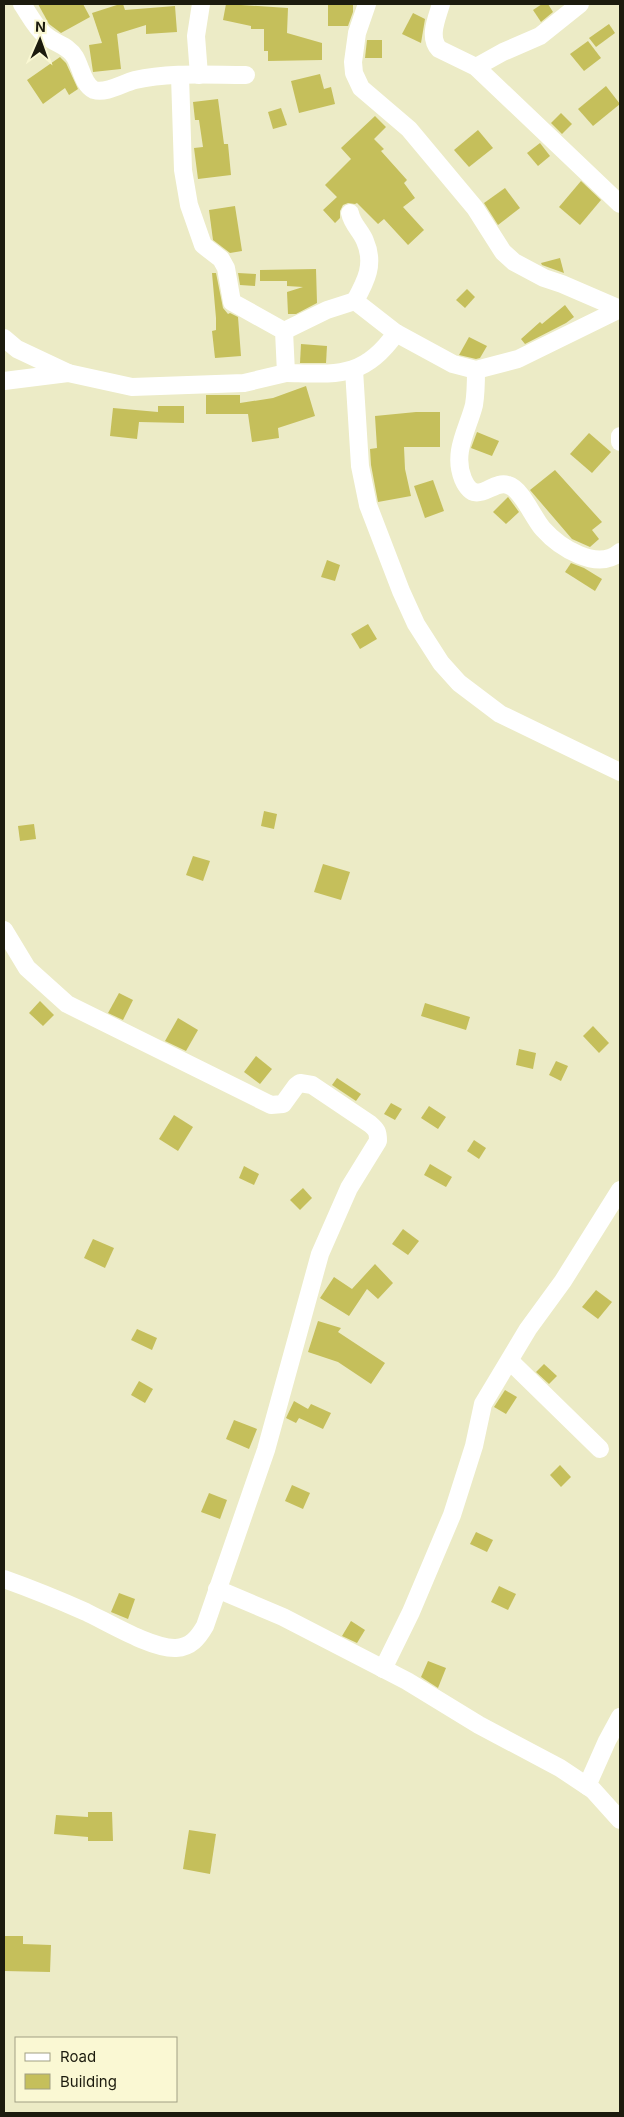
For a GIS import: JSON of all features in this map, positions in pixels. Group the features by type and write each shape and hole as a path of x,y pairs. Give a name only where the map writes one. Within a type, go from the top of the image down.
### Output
{"street":[{"path":"22,4 45,35 68,48 75,56 91,89 105,90 135,80 199,75 246,75"},
{"path":"199,75 196,36 201,4"},
{"path":"367,4 357,32 353,62 354,74 361,88 409,129 475,208 503,252 514,262 544,278 620,309"},
{"path":"441,4 433,35 435,45 439,49 476,67 620,204"},
{"path":"476,67 503,52 540,36 580,4"},
{"path":"180,76 184,170 189,205 203,245 221,259 226,268 232,302 284,331"},
{"path":"284,331 327,310 355,302 369,274 371,265 366,242 351,218 350,213"},
{"path":"355,302 396,333 453,364 476,370 518,359 620,309"},
{"path":"284,331 286,374"},
{"path":"4,338 17,349 68,373 132,387 244,384 286,374 331,374 354,370 384,351 396,333"},
{"path":"354,370 360,466 368,505 404,599 416,624 441,664 459,683 500,714 620,772"},
{"path":"476,370 473,406 460,446 463,479 469,487 478,493 483,493 500,484 508,485 516,490 543,529 574,552 598,559 612,557 620,552"},
{"path":"4,381 68,373"},
{"path":"620,436 620,442"},
{"path":"4,930 27,968 67,1004 271,1105 284,1104 300,1083 312,1085 370,1124 378,1134 378,1141 349,1188 320,1254 266,1450 205,1626 199,1636 187,1646 169,1648 4,1579"},
{"path":"383,1670 411,1612 452,1515 474,1446 483,1404 528,1330 563,1281 620,1190"},
{"path":"510,1361 600,1449"},
{"path":"217,1589 283,1617 560,1768 587,1786 620,1820"},
{"path":"587,1786 606,1742 620,1717"}],"building":[{"path":"38,4 83,4 90,17 61,33 49,24"},
{"path":"123,4 125,10 175,6 177,32 146,34 146,25 117,34 121,69 93,72 89,45 102,43 92,13"},
{"path":"226,4 288,8 287,33 322,43 322,60 268,61 268,51 264,51 264,29 251,29 251,26 223,20"},
{"path":"328,4 353,4 353,12 348,26 328,26"},
{"path":"542,4 548,4 553,12 541,22 533,10"},
{"path":"413,13 425,19 421,43 402,34"},
{"path":"609,24 615,33 596,47 589,38"},
{"path":"367,40 382,40 382,58 365,58"},
{"path":"588,41 601,58 584,71 570,54"},
{"path":"60,57 66,63 78,89 69,95 65,88 43,104 27,80"},
{"path":"320,74 324,89 331,87 335,104 299,113 291,81"},
{"path":"606,86 620,104 593,126 578,109"},
{"path":"218,99 224,144 228,144 231,175 198,179 194,148 203,147 199,120 195,120 193,102"},
{"path":"281,108 287,125 273,129 268,112"},
{"path":"561,113 572,124 562,134 551,123"},
{"path":"375,116 386,127 374,139 384,149 381,151 407,180 404,183 415,198 403,207 424,230 408,245 384,219 378,224 357,203 343,205 340,211 340,218 335,223 323,210 337,197 325,185 351,159 341,148"},
{"path":"478,130 493,148 469,167 454,150"},
{"path":"540,143 550,156 538,166 527,153"},
{"path":"581,181 601,200 580,225 559,207"},
{"path":"505,188 520,208 498,225 484,203"},
{"path":"235,206 242,251 230,253 213,240 209,210"},
{"path":"560,258 564,273 541,263"},
{"path":"316,269 317,303 296,314 288,314 287,292 303,287 287,286 287,281 260,281 260,270"},
{"path":"212,273 216,273 223,308 228,314 230,313 238,317 241,356 215,358 212,331 216,330 216,318"},
{"path":"238,273 256,274 255,286 240,285"},
{"path":"467,289 475,297 465,308 456,300"},
{"path":"565,305 574,317 525,344 521,339 540,322 542,324"},
{"path":"469,337 487,346 480,358 476,359 459,355"},
{"path":"301,344 327,346 326,363 300,363"},
{"path":"306,386 315,416 278,428 279,438 252,442 248,414 206,414 206,395 240,395 240,403 273,398"},
{"path":"158,406 184,406 184,423 139,422 137,439 110,436 113,408 158,412"},
{"path":"440,412 440,447 404,447 405,469 411,496 378,502 370,449 377,448 375,416"},
{"path":"477,432 499,441 492,456 471,448"},
{"path":"589,433 611,452 592,473 570,454"},
{"path":"555,470 602,522 592,530 599,539 590,547 572,539 530,490"},
{"path":"433,480 444,511 425,518 414,486"},
{"path":"508,497 519,512 506,524 493,512"},
{"path":"327,560 340,565 335,581 321,577"},
{"path":"571,563 584,568 602,579 595,591 565,572"},
{"path":"368,624 377,639 360,649 351,634"},
{"path":"264,811 277,814 274,829 261,826"},
{"path":"34,824 36,839 20,841 18,826"},
{"path":"193,856 210,861 203,881 186,875"},
{"path":"323,864 350,872 341,900 314,892"},
{"path":"119,993 133,1000 123,1020 108,1013"},
{"path":"40,1001 54,1015 43,1026 29,1013"},
{"path":"425,1003 470,1017 466,1030 421,1016"},
{"path":"178,1018 198,1030 186,1051 165,1041"},
{"path":"593,1026 609,1043 599,1053 583,1036"},
{"path":"519,1049 536,1053 533,1069 516,1065"},
{"path":"256,1056 272,1069 260,1084 244,1072"},
{"path":"556,1061 568,1066 561,1081 549,1075"},
{"path":"337,1078 361,1094 356,1101 332,1085"},
{"path":"391,1103 402,1109 395,1120 384,1114"},
{"path":"429,1106 446,1117 438,1129 421,1118"},
{"path":"174,1115 193,1127 178,1151 159,1139"},
{"path":"474,1140 486,1148 479,1159 467,1151"},
{"path":"430,1164 452,1177 446,1187 424,1175"},
{"path":"244,1166 259,1174 254,1185 239,1178"},
{"path":"303,1188 312,1198 300,1210 290,1200"},
{"path":"403,1229 419,1241 408,1255 392,1244"},
{"path":"93,1239 114,1248 105,1268 84,1258"},
{"path":"375,1264 393,1283 378,1299 367,1289 349,1316 320,1298 334,1277 352,1289"},
{"path":"596,1290 612,1302 598,1319 582,1307"},
{"path":"318,1321 341,1328 338,1332 385,1363 371,1384 338,1362 308,1352"},
{"path":"137,1329 157,1338 152,1350 131,1340"},
{"path":"544,1364 557,1376 549,1384 536,1372"},
{"path":"139,1381 153,1389 145,1403 131,1395"},
{"path":"505,1390 517,1397 506,1414 494,1407"},
{"path":"294,1401 308,1409 311,1404 331,1413 323,1429 299,1418 296,1423 286,1418"},
{"path":"234,1420 257,1429 249,1449 226,1439"},
{"path":"560,1465 571,1477 561,1487 550,1475"},
{"path":"292,1485 310,1493 303,1509 285,1501"},
{"path":"209,1493 227,1500 220,1519 201,1512"},
{"path":"476,1532 493,1540 487,1552 470,1544"},
{"path":"499,1586 516,1594 508,1610 491,1602"},
{"path":"119,1593 135,1599 128,1619 111,1612"},
{"path":"351,1621 365,1630 357,1643 342,1636"},
{"path":"428,1661 446,1668 438,1688 421,1677"},
{"path":"88,1812 112,1812 113,1841 88,1841 88,1837 54,1834 56,1815 88,1817"},
{"path":"189,1830 216,1834 210,1874 183,1869"},
{"path":"4,1936 23,1936 23,1944 51,1945 50,1972 4,1971"}]}
